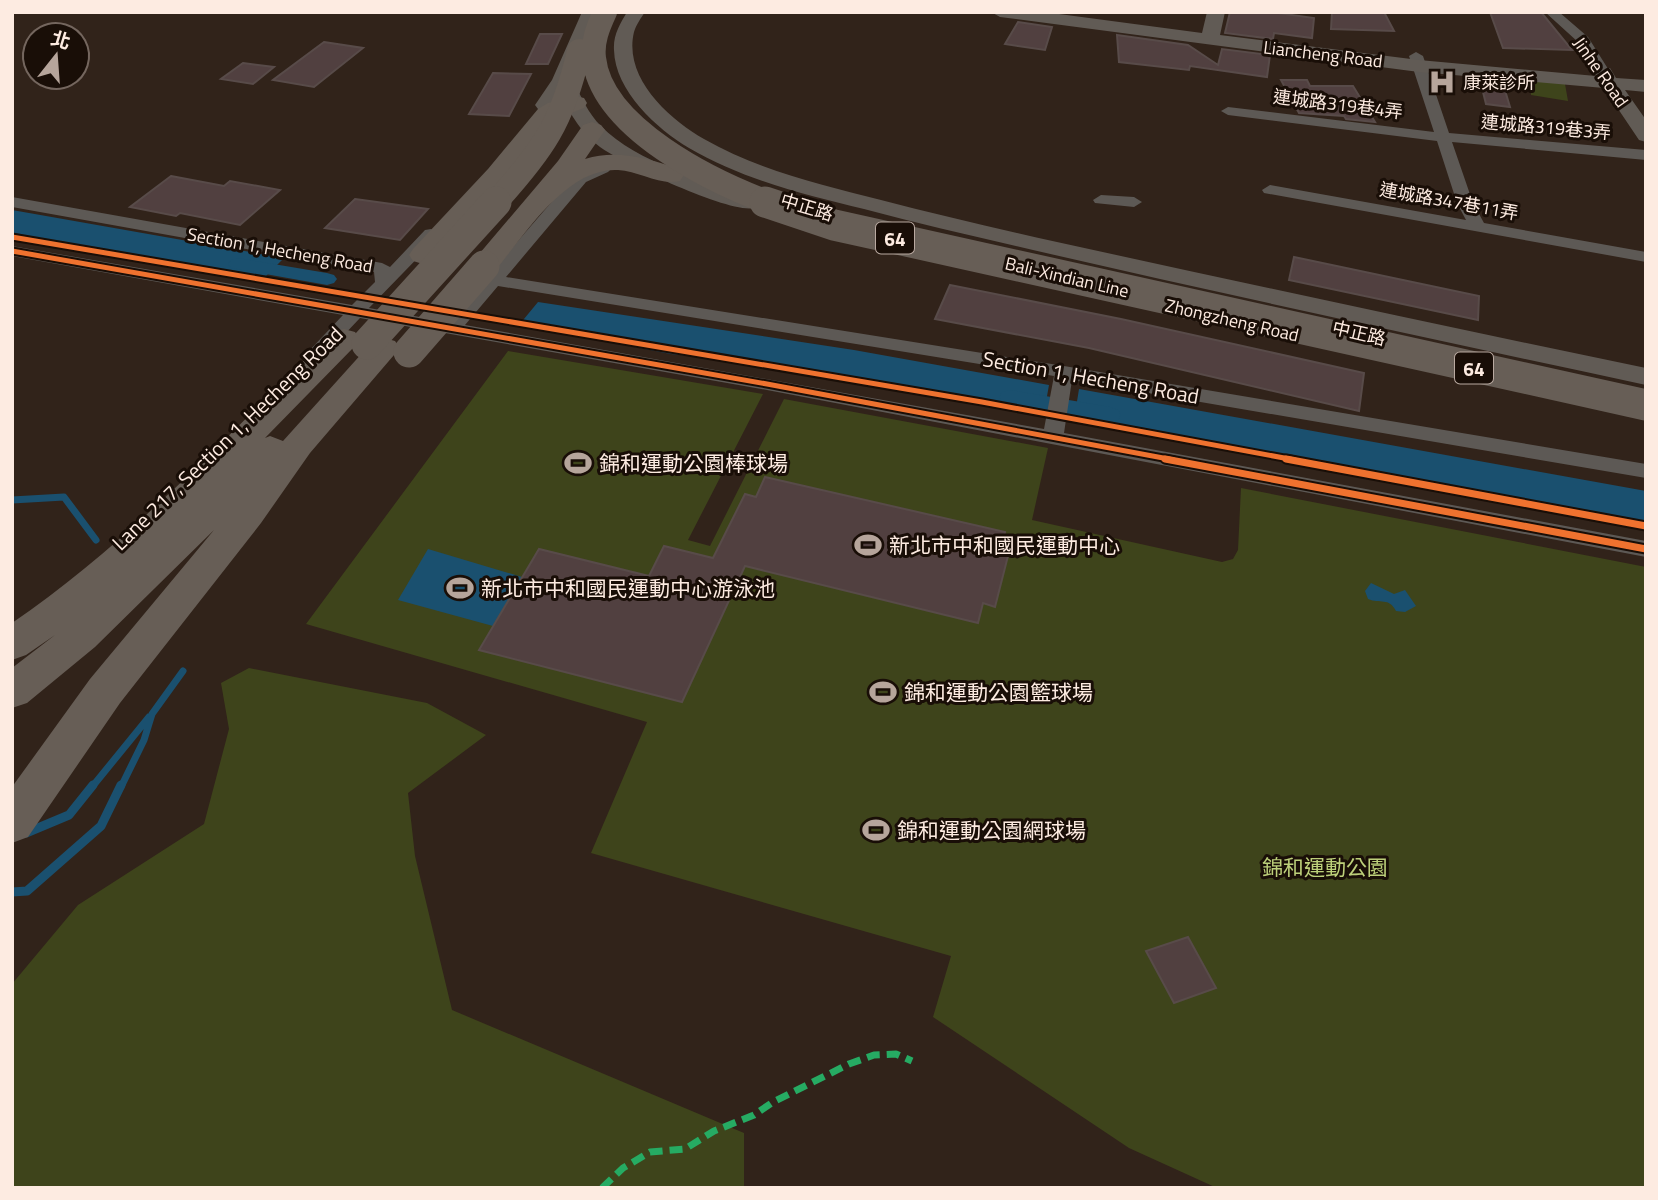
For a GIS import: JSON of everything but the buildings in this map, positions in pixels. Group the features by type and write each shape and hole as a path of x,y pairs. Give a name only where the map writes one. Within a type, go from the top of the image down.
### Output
{"highway":[{"path":"12,823 105,691 248,514 298,445 512,211 548,166 597,88 602,56 597,12"},
{"path":"12,691 75,643 131,593 447,260 533,161 556,129 564,111 602,56 622,13"},
{"name":"Bali-Xindian Line","path":"622,13 592,43 592,65 605,90 631,123 651,142 722,186 834,225 1297,331 1646,405"},
{"name":"Bali-Xindian Line","path":"622,13 611,52 628,98 660,132 716,166 757,186 849,217 1646,395"},
{"path":"12,644 71,603 125,557 193,492 361,320 497,175 536,120 551,110 575,103"},
{"path":"248,514 362,405 546,193 592,130"},
{"path":"546,193 578,170 612,160 664,171"},
{"path":"1297,331 1646,416"}],"main road":[{"path":"536,120 562,80 590,12"},
{"name":"Liancheng Road","path":"1000,12 1203,27"},
{"name":"Liancheng Road","path":"1074,12 1203,27 1417,61 1606,77 1646,76"},
{"path":"592,130 604,100 602,56"},
{"name":"Zhongzheng Road","path":"602,56 631,81 652,110 695,143 730,161 811,190 962,227 1366,318 1646,377"},
{"name":"Liancheng Road","path":"1606,77 1646,86"},
{"name":"Jinhe Road","path":"1606,77 1646,135"},
{"name":"Zhongzheng Road","path":"562,80 592,130 605,141 664,171 821,227 1297,331 1359,333"},
{"path":"575,103 604,100 627,104 642,121 695,143"},
{"name":"中正路","path":"642,121 688,158 721,177 791,204 862,224 1646,395"},
{"path":"664,171 721,177"}],"street":[{"name":"Jinhe Road","path":"1551,12 1583,40 1606,77"},
{"path":"1417,61 1465,202 1477,226"},
{"name":"連城路319巷4弄","path":"1228,111 1442,137"},
{"name":"Lane 217, Section 1, Hecheng Road","path":"98,564 175,495 384,284 536,120"},
{"name":"連城路319巷3弄","path":"1442,137 1646,155"},
{"path":"453,328 580,179 593,172 614,167 664,171"},
{"name":"連城路347巷11弄","path":"1270,190 1646,257"},
{"path":"1101,200 1134,202"},
{"name":"Section 1, Hecheng Road","path":"12,202 382,268 384,284 476,299 535,287"},
{"path":"12,251 1052,437 1646,549"},
{"name":"Section 1, Hecheng Road","path":"492,280 1064,372 1646,471"},
{"path":"1052,437 1064,372"}],"green space":[{"path":"1530,80 1565,84 1568,101 1531,95"},
{"name":"錦和運動公園","path":"508,351 763,394 688,540 710,546 784,399 1048,448 1032,520 1222,562 1233,559 1238,550 1241,488 1646,567 1646,1188 1217,1188 1129,1148 933,1017 951,956 591,853 647,722 306,624"},
{"path":"249,668 427,703 486,735 408,793 415,856 452,1010 744,1133 744,1188 12,1188 12,984 78,905 204,824 229,729 221,683"}],"water":[{"path":"12,210 284,258 263,279 12,235"},
{"path":"538,302 854,350 1049,385 1044,413 763,364 671,354 519,325"},
{"path":"1079,389 1646,491 1646,530 1074,420"},
{"name":"新北市中和國民運動中心游泳池","path":"428,549 522,577 493,626 398,600"},
{"path":"1371,583 1394,594 1405,590 1416,606 1405,612 1396,611 1387,602 1368,599 1365,591"}],"waterway":[{"path":"238,264 327,279"},
{"path":"1010,397 1110,415"},
{"path":"12,500 64,497 96,540"},
{"path":"121,787 144,740 152,714 183,671"},
{"path":"92,787 149,717"},
{"path":"26,833 69,815 93,785"},
{"path":"12,892 27,891 101,826 121,785"}],"marked path":[{"path":"602,1188 623,1168 650,1152 685,1149 714,1131 754,1115 773,1102 849,1064 874,1055 896,1054 912,1061"}],"cycle path":[{"path":"12,237 982,402 1646,526"},
{"path":"12,251 767,384 1646,549"}],"place":[{"name":"康萊診所","path":"1442,82"},
{"name":"錦和運動公園棒球場","path":"578,463"},
{"name":"新北市中和國民運動中心","path":"868,545"},
{"name":"新北市中和國民運動中心游泳池","path":"460,588"},
{"name":"錦和運動公園籃球場","path":"883,692"},
{"name":"錦和運動公園網球場","path":"876,830"}]}
